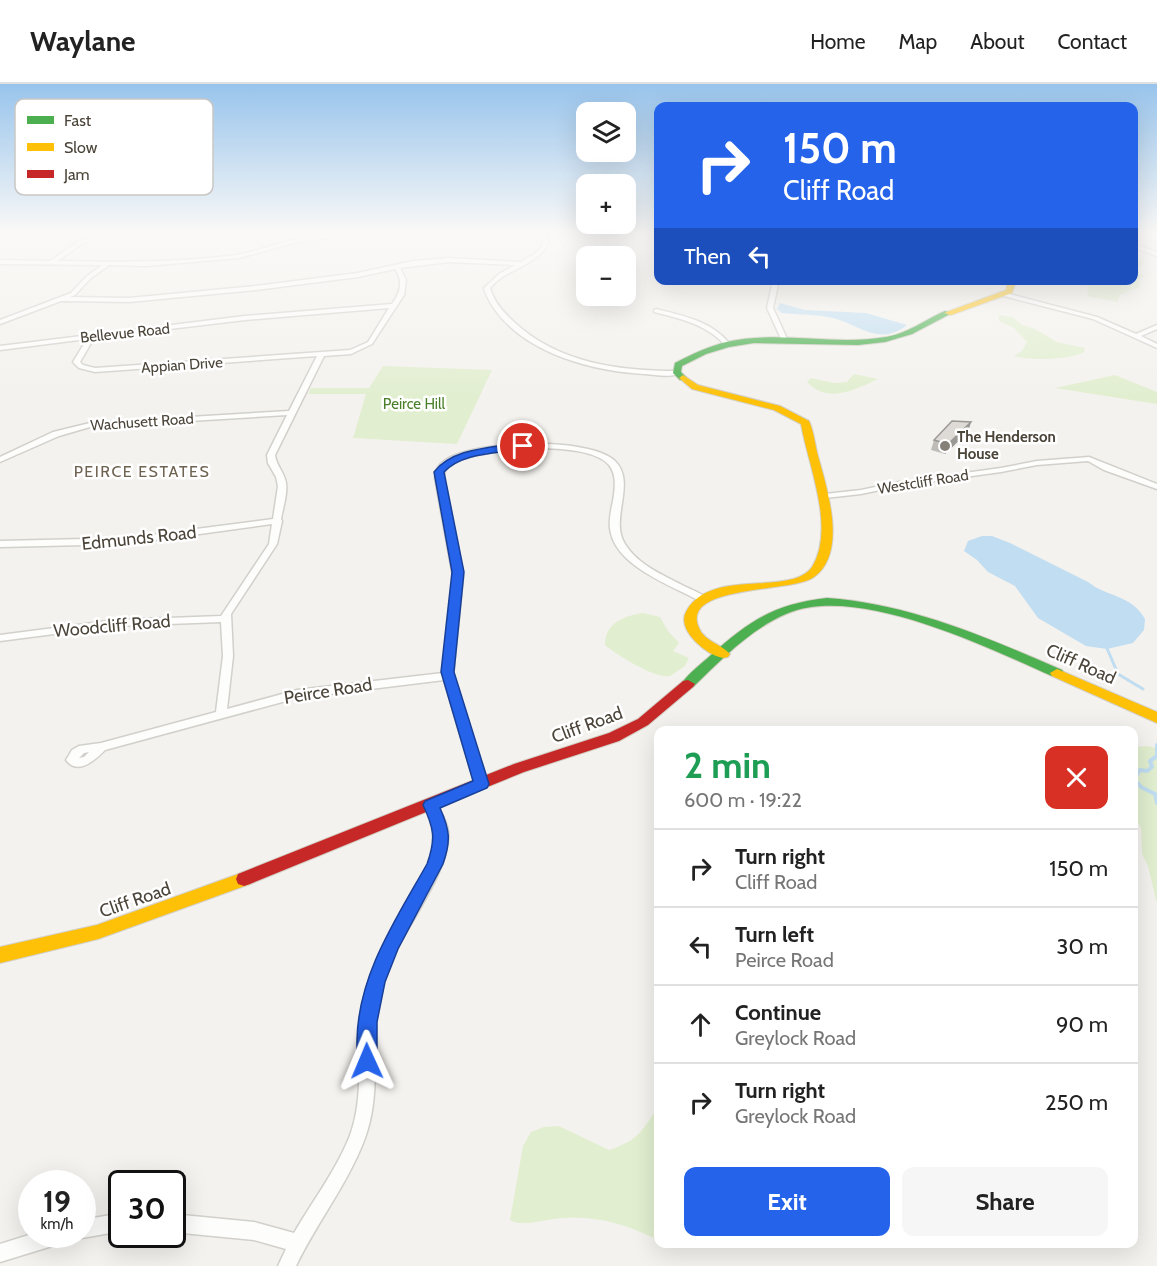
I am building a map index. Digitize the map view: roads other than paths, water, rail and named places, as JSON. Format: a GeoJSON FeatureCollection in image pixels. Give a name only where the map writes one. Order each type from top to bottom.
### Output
{"type":"FeatureCollection","features":[{"type":"Feature","properties":{"kind":"street"},"geometry":{"type":"LineString","coordinates":[[0,322],[62,299],[79,289]]}},
{"type":"Feature","properties":{"kind":"street"},"geometry":{"type":"LineString","coordinates":[[62,299],[133,300],[249,289]]}},
{"type":"Feature","properties":{"kind":"street"},"geometry":{"type":"LineString","coordinates":[[221,713],[228,656],[225,619],[231,605],[269,552],[275,539],[282,481],[271,459],[291,413],[321,355],[348,353],[368,345],[403,289]]}},
{"type":"Feature","properties":{"kind":"street"},"geometry":{"type":"LineString","coordinates":[[488,289],[496,306],[518,331],[560,354],[603,368],[643,374],[678,373],[695,387],[777,408],[806,423],[808,446],[825,496],[828,523],[820,562],[812,574],[792,583],[722,592],[703,598],[691,610],[691,626],[700,639],[723,654]]}},
{"type":"Feature","properties":{"kind":"street"},"geometry":{"type":"LineString","coordinates":[[774,289],[770,308],[785,341]]}},
{"type":"Feature","properties":{"kind":"street"},"geometry":{"type":"LineString","coordinates":[[678,373],[678,365],[686,357],[707,347],[785,341],[866,342],[899,338],[933,320],[1012,289]]}},
{"type":"Feature","properties":{"kind":"street"},"geometry":{"type":"LineString","coordinates":[[1002,294],[1085,315],[1157,346]]}},
{"type":"Feature","properties":{"kind":"street","name":"Bellevue Road"},"geometry":{"type":"LineString","coordinates":[[0,348],[245,318],[394,306]]}},
{"type":"Feature","properties":{"kind":"street"},"geometry":{"type":"LineString","coordinates":[[656,311],[705,325],[720,335],[727,344]]}},
{"type":"Feature","properties":{"kind":"street"},"geometry":{"type":"LineString","coordinates":[[1137,336],[1157,327]]}},
{"type":"Feature","properties":{"kind":"street","name":"Appian Drive"},"geometry":{"type":"LineString","coordinates":[[92,336],[76,362],[81,367],[92,370],[321,355]]}},
{"type":"Feature","properties":{"kind":"street","name":"Wachusett Road"},"geometry":{"type":"LineString","coordinates":[[0,460],[56,434],[90,425],[291,413]]}},
{"type":"Feature","properties":{"kind":"street"},"geometry":{"type":"LineString","coordinates":[[481,784],[448,676],[458,572],[438,475],[443,466],[460,457],[500,448],[543,445],[577,448],[605,459],[614,467],[619,477],[614,523],[621,546],[642,565],[703,598]]}},
{"type":"Feature","properties":{"kind":"street","name":"Westcliff Road"},"geometry":{"type":"LineString","coordinates":[[825,496],[1037,463],[1089,459],[1157,487]]}},
{"type":"Feature","properties":{"kind":"street","name":"Edmunds Road"},"geometry":{"type":"LineString","coordinates":[[0,544],[118,542],[278,521]]}},
{"type":"Feature","properties":{"kind":"street","name":"Cliff Road"},"geometry":{"type":"LineString","coordinates":[[0,955],[68,940],[139,919],[540,760],[627,732],[665,705],[757,625],[788,607],[812,601],[847,601],[879,608],[984,641],[1157,718]]}},
{"type":"Feature","properties":{"kind":"street","name":"Woodcliff Road"},"geometry":{"type":"LineString","coordinates":[[0,638],[116,622],[225,619]]}},
{"type":"Feature","properties":{"kind":"street","name":"Peirce Road"},"geometry":{"type":"LineString","coordinates":[[101,747],[221,713],[314,691],[448,676]]}},
{"type":"Feature","properties":{"kind":"street"},"geometry":{"type":"LineString","coordinates":[[287,1266],[297,1243],[342,1170],[361,1127],[367,1099],[367,1030],[373,990],[390,948],[435,864],[441,845],[441,827],[431,805]]}},
{"type":"Feature","properties":{"kind":"street"},"geometry":{"type":"LineString","coordinates":[[186,1224],[254,1231],[297,1243]]}},
{"type":"Feature","properties":{"kind":"street"},"geometry":{"type":"LineString","coordinates":[[0,1254],[19,1248]]}},
{"type":"Feature","properties":{"kind":"water"},"geometry":{"type":"Polygon","coordinates":[[[780,303],[805,310],[866,313],[907,325],[897,331],[878,334],[833,318],[782,313],[777,309],[780,303]]]}},
{"type":"Feature","properties":{"kind":"water"},"geometry":{"type":"Polygon","coordinates":[[[982,536],[992,536],[1010,543],[1133,605],[1145,619],[1144,630],[1133,643],[1107,649],[1086,646],[1038,618],[1015,586],[988,572],[964,551],[968,541],[982,536]]]}},
{"type":"Feature","properties":{"kind":"waterway"},"geometry":{"type":"LineString","coordinates":[[1106,646],[1118,674],[1143,689]]}},
{"type":"Feature","properties":{"kind":"waterway"},"geometry":{"type":"LineString","coordinates":[[1157,745],[1157,753]]}},
{"type":"Feature","properties":{"kind":"waterway"},"geometry":{"type":"LineString","coordinates":[[1138,773],[1140,770],[1147,771],[1152,767],[1150,761],[1157,756]]}},
{"type":"Feature","properties":{"kind":"waterway"},"geometry":{"type":"LineString","coordinates":[[1138,784],[1155,794],[1157,803]]}},
{"type":"Feature","properties":{"kind":"place","name":"The Henderson House"},"geometry":{"type":"Point","coordinates":[945,446]}},
{"type":"Feature","properties":{"kind":"district","name":"PEIRCE ESTATES"},"geometry":{"type":"Point","coordinates":[142,471]}},
{"type":"Feature","properties":{"kind":"park label","name":"Peirce Hill"},"geometry":{"type":"Point","coordinates":[414,404]}}]}
